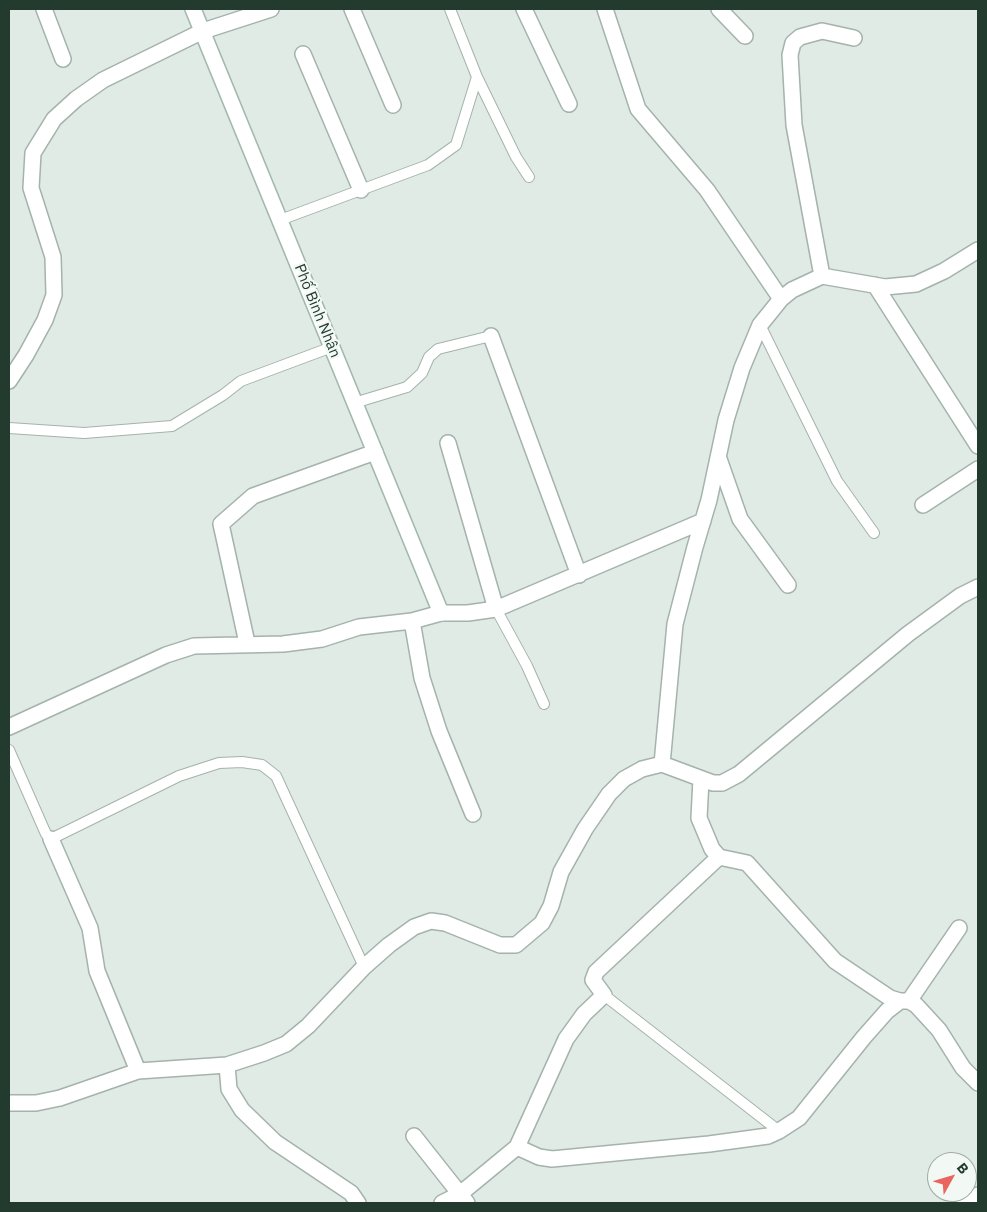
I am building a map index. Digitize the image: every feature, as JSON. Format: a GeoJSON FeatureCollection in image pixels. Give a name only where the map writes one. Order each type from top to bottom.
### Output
{"type":"FeatureCollection","features":[{"type":"Feature","properties":{"kind":"street"},"geometry":{"type":"LineString","coordinates":[[44,9],[63,59]]}},
{"type":"Feature","properties":{"kind":"street","name":"Phố Bình Nhân"},"geometry":{"type":"LineString","coordinates":[[193,9],[441,613]]}},
{"type":"Feature","properties":{"kind":"street"},"geometry":{"type":"LineString","coordinates":[[9,381],[45,320],[54,295],[53,257],[31,188],[33,154],[54,119],[76,99],[103,80],[203,31],[271,9]]}},
{"type":"Feature","properties":{"kind":"street"},"geometry":{"type":"LineString","coordinates":[[352,9],[392,105]]}},
{"type":"Feature","properties":{"kind":"street"},"geometry":{"type":"LineString","coordinates":[[524,9],[569,104]]}},
{"type":"Feature","properties":{"kind":"street"},"geometry":{"type":"LineString","coordinates":[[605,9],[638,109],[707,190],[781,299]]}},
{"type":"Feature","properties":{"kind":"street"},"geometry":{"type":"LineString","coordinates":[[719,9],[745,36]]}},
{"type":"Feature","properties":{"kind":"street"},"geometry":{"type":"LineString","coordinates":[[822,276],[794,125],[790,55],[793,43],[800,37],[822,31],[854,38]]}},
{"type":"Feature","properties":{"kind":"street"},"geometry":{"type":"LineString","coordinates":[[303,54],[361,190]]}},
{"type":"Feature","properties":{"kind":"street"},"geometry":{"type":"LineString","coordinates":[[662,764],[676,624],[719,458],[726,420],[742,368],[760,325],[781,299],[792,290],[822,276],[885,287],[916,284],[944,271],[978,250]]}},
{"type":"Feature","properties":{"kind":"street"},"geometry":{"type":"LineString","coordinates":[[875,285],[978,446]]}},
{"type":"Feature","properties":{"kind":"street"},"geometry":{"type":"LineString","coordinates":[[491,336],[579,575]]}},
{"type":"Feature","properties":{"kind":"street"},"geometry":{"type":"LineString","coordinates":[[448,443],[496,609]]}},
{"type":"Feature","properties":{"kind":"street"},"geometry":{"type":"LineString","coordinates":[[246,643],[221,524],[253,496],[375,452]]}},
{"type":"Feature","properties":{"kind":"street"},"geometry":{"type":"LineString","coordinates":[[719,458],[740,519],[788,585]]}},
{"type":"Feature","properties":{"kind":"street"},"geometry":{"type":"LineString","coordinates":[[923,505],[978,469]]}},
{"type":"Feature","properties":{"kind":"street"},"geometry":{"type":"LineString","coordinates":[[9,727],[166,654],[194,646],[246,643],[283,644],[322,639],[359,627],[412,621],[441,613],[468,613],[496,609],[579,575],[703,520]]}},
{"type":"Feature","properties":{"kind":"street"},"geometry":{"type":"LineString","coordinates":[[9,1103],[36,1103],[60,1098],[138,1071],[227,1065],[286,1044],[308,1026],[364,966],[414,927],[431,921],[445,923],[500,945],[516,945],[542,923],[551,906],[561,872],[585,829],[609,794],[624,779],[642,769],[662,764],[700,779],[722,784],[738,774],[908,634],[960,596],[978,587]]}},
{"type":"Feature","properties":{"kind":"street"},"geometry":{"type":"LineString","coordinates":[[412,621],[422,678],[439,731],[473,814]]}},
{"type":"Feature","properties":{"kind":"street"},"geometry":{"type":"LineString","coordinates":[[700,779],[699,818],[712,849],[719,857],[748,863],[835,960],[890,998],[916,1005],[939,1030],[963,1068],[978,1084]]}},
{"type":"Feature","properties":{"kind":"street"},"geometry":{"type":"LineString","coordinates":[[51,839],[90,928],[97,971],[138,1071]]}},
{"type":"Feature","properties":{"kind":"street"},"geometry":{"type":"LineString","coordinates":[[442,1203],[464,1198],[517,1147],[566,1039],[584,1014],[604,995],[593,980],[596,972],[719,857]]}},
{"type":"Feature","properties":{"kind":"street"},"geometry":{"type":"LineString","coordinates":[[517,1147],[539,1157],[552,1159],[709,1144],[768,1136],[779,1132],[799,1118],[887,1011],[904,1001],[959,928]]}},
{"type":"Feature","properties":{"kind":"street"},"geometry":{"type":"LineString","coordinates":[[227,1065],[228,1089],[242,1110],[275,1142],[351,1193],[358,1203]]}},
{"type":"Feature","properties":{"kind":"street"},"geometry":{"type":"LineString","coordinates":[[414,1136],[464,1198]]}},
{"type":"Feature","properties":{"kind":"street"},"geometry":{"type":"LineString","coordinates":[[964,1203],[978,1195]]}},
{"type":"Feature","properties":{"kind":"lane"},"geometry":{"type":"LineString","coordinates":[[450,9],[477,77],[516,157],[529,178]]}},
{"type":"Feature","properties":{"kind":"lane"},"geometry":{"type":"LineString","coordinates":[[280,220],[428,165],[456,145],[477,77]]}},
{"type":"Feature","properties":{"kind":"lane"},"geometry":{"type":"LineString","coordinates":[[760,325],[837,481],[874,533]]}},
{"type":"Feature","properties":{"kind":"lane"},"geometry":{"type":"LineString","coordinates":[[354,403],[406,387],[422,373],[429,357],[438,349],[491,336]]}},
{"type":"Feature","properties":{"kind":"lane"},"geometry":{"type":"LineString","coordinates":[[9,428],[84,432],[172,426],[223,395],[241,381],[332,347]]}},
{"type":"Feature","properties":{"kind":"lane"},"geometry":{"type":"LineString","coordinates":[[496,609],[528,666],[544,704]]}},
{"type":"Feature","properties":{"kind":"lane"},"geometry":{"type":"LineString","coordinates":[[9,750],[46,834],[51,839],[179,776],[219,763],[242,762],[262,766],[276,776],[364,966]]}},
{"type":"Feature","properties":{"kind":"lane"},"geometry":{"type":"LineString","coordinates":[[604,995],[779,1132]]}}]}
